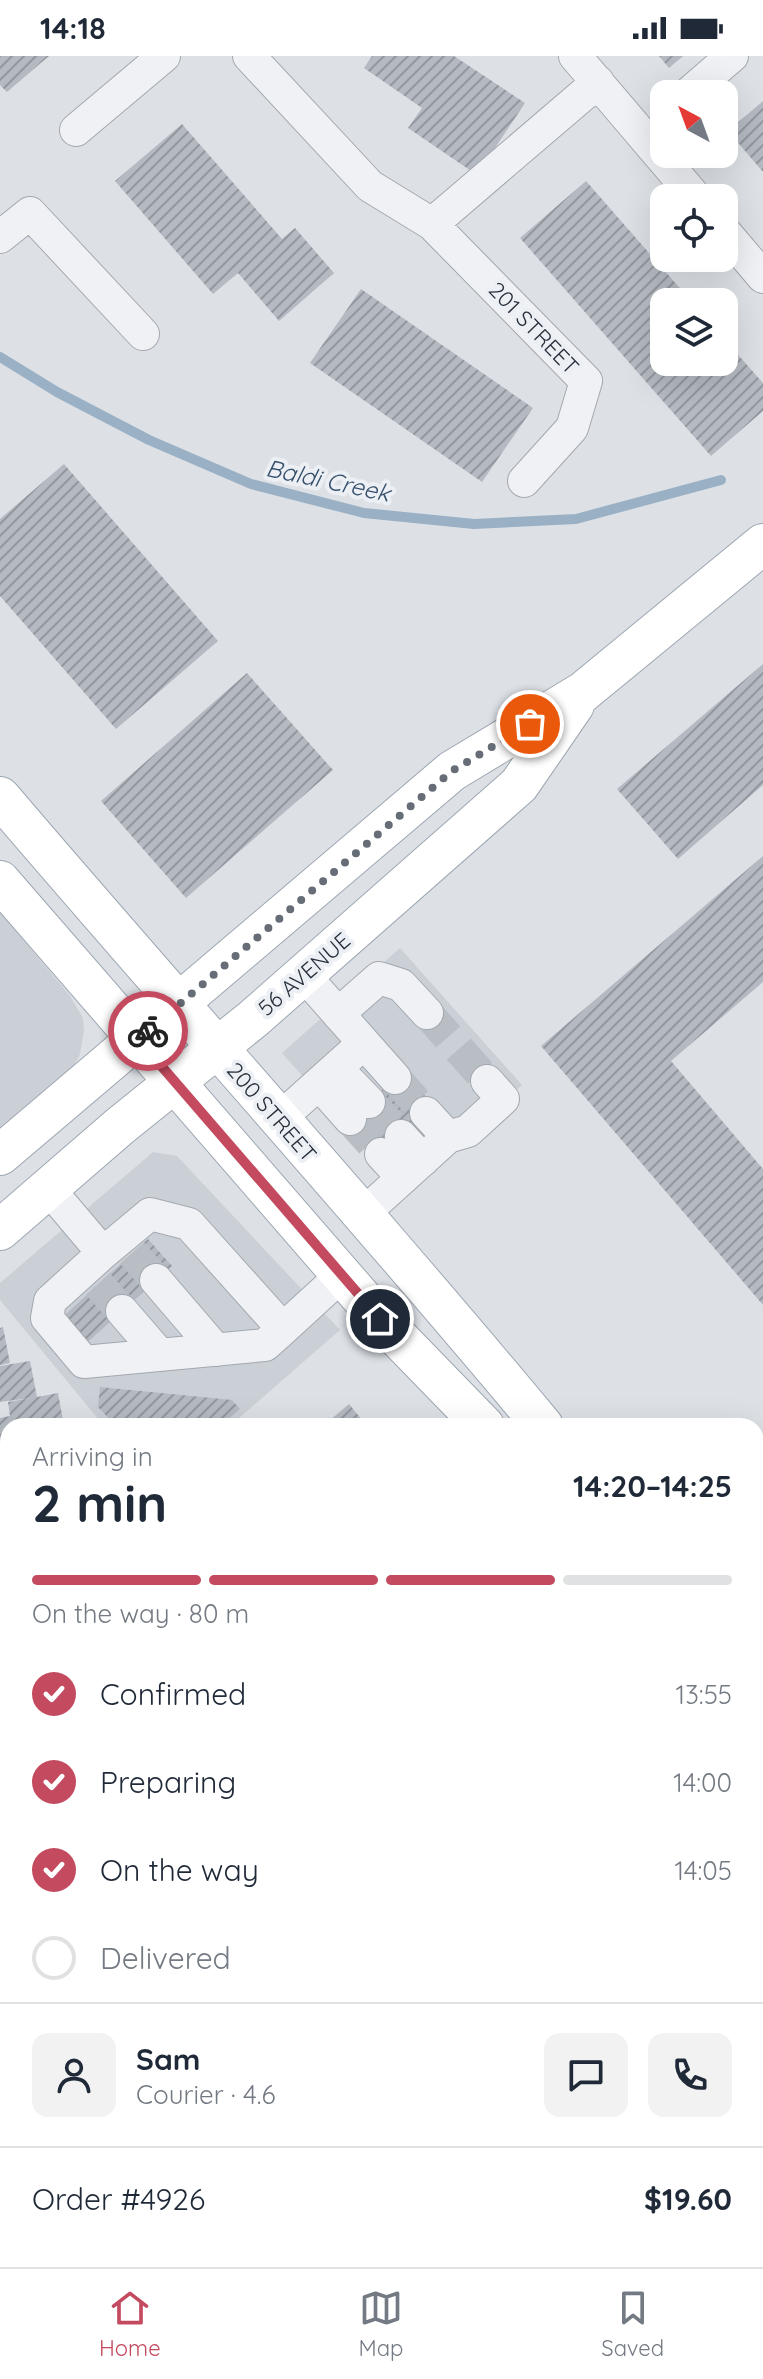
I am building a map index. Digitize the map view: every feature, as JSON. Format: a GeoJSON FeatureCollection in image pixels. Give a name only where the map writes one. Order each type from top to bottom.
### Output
{"type":"FeatureCollection","features":[{"type":"Feature","properties":{"kind":"main road","name":"56 AVENUE"},"geometry":{"type":"LineString","coordinates":[[0,1155],[452,771],[583,692],[763,544]]}},
{"type":"Feature","properties":{"kind":"main road","name":"56 AVENUE"},"geometry":{"type":"LineString","coordinates":[[0,1230],[216,1049],[519,785],[583,692]]}},
{"type":"Feature","properties":{"kind":"main road","name":"200 STREET"},"geometry":{"type":"LineString","coordinates":[[0,797],[536,1418]]}},
{"type":"Feature","properties":{"kind":"main road"},"geometry":{"type":"LineString","coordinates":[[0,881],[380,1319],[476,1418]]}},
{"type":"Feature","properties":{"kind":"street"},"geometry":{"type":"LineString","coordinates":[[76,130],[164,56]]}},
{"type":"Feature","properties":{"kind":"street","name":"201 STREET"},"geometry":{"type":"LineString","coordinates":[[249,56],[370,186],[432,224],[586,381],[572,428],[524,481]]}},
{"type":"Feature","properties":{"kind":"street"},"geometry":{"type":"LineString","coordinates":[[575,56],[598,82],[650,122]]}},
{"type":"Feature","properties":{"kind":"street"},"geometry":{"type":"LineString","coordinates":[[704,80],[732,56]]}},
{"type":"Feature","properties":{"kind":"street"},"geometry":{"type":"LineString","coordinates":[[432,224],[598,82]]}},
{"type":"Feature","properties":{"kind":"street"},"geometry":{"type":"LineString","coordinates":[[0,237],[30,213],[143,334]]}},
{"type":"Feature","properties":{"kind":"street"},"geometry":{"type":"LineString","coordinates":[[738,248],[763,277]]}},
{"type":"Feature","properties":{"kind":"street"},"geometry":{"type":"LineString","coordinates":[[303,974],[395,1078]]}},
{"type":"Feature","properties":{"kind":"street"},"geometry":{"type":"LineString","coordinates":[[338,1014],[379,978],[401,985],[427,1013]]}},
{"type":"Feature","properties":{"kind":"street"},"geometry":{"type":"LineString","coordinates":[[278,1120],[364,1043]]}},
{"type":"Feature","properties":{"kind":"street"},"geometry":{"type":"LineString","coordinates":[[328,1076],[359,1110]]}},
{"type":"Feature","properties":{"kind":"street"},"geometry":{"type":"LineString","coordinates":[[363,1214],[448,1137],[468,1131],[503,1099],[487,1081]]}},
{"type":"Feature","properties":{"kind":"street"},"geometry":{"type":"LineString","coordinates":[[426,1113],[448,1137]]}},
{"type":"Feature","properties":{"kind":"street"},"geometry":{"type":"LineString","coordinates":[[391,1145],[413,1169]]}},
{"type":"Feature","properties":{"kind":"street"},"geometry":{"type":"LineString","coordinates":[[48,1188],[107,1260]]}},
{"type":"Feature","properties":{"kind":"street"},"geometry":{"type":"LineString","coordinates":[[283,1329],[189,1224],[150,1214],[107,1260],[50,1301],[47,1318],[84,1362],[265,1345],[283,1329],[342,1275]]}},
{"type":"Feature","properties":{"kind":"street"},"geometry":{"type":"LineString","coordinates":[[156,1280],[216,1350]]}},
{"type":"Feature","properties":{"kind":"street"},"geometry":{"type":"LineString","coordinates":[[122,1311],[160,1355]]}},
{"type":"Feature","properties":{"kind":"shaded area"},"geometry":{"type":"Polygon","coordinates":[[[0,912],[70,996],[83,1018],[84,1031],[80,1054],[74,1066],[0,1134],[0,912]]]}},
{"type":"Feature","properties":{"kind":"shaded area"},"geometry":{"type":"Polygon","coordinates":[[[400,948],[522,1085],[404,1190],[282,1053],[400,948]]]}},
{"type":"Feature","properties":{"kind":"shaded area"},"geometry":{"type":"Polygon","coordinates":[[[153,1152],[177,1156],[340,1330],[239,1418],[97,1418],[0,1300],[0,1283],[153,1152]]]}},
{"type":"Feature","properties":{"kind":"building"},"geometry":{"type":"Polygon","coordinates":[[[0,56],[49,56],[7,92],[0,85],[0,56]]]}},
{"type":"Feature","properties":{"kind":"building"},"geometry":{"type":"Polygon","coordinates":[[[372,56],[454,56],[525,103],[477,175],[408,128],[422,108],[364,68],[372,56]]]}},
{"type":"Feature","properties":{"kind":"building"},"geometry":{"type":"Polygon","coordinates":[[[659,56],[683,56],[669,68],[659,56]]]}},
{"type":"Feature","properties":{"kind":"building"},"geometry":{"type":"Polygon","coordinates":[[[763,101],[763,172],[738,143],[738,122],[763,101]]]}},
{"type":"Feature","properties":{"kind":"building"},"geometry":{"type":"Polygon","coordinates":[[[182,124],[282,239],[295,228],[334,273],[279,321],[238,273],[213,294],[115,181],[182,124]]]}},
{"type":"Feature","properties":{"kind":"building"},"geometry":{"type":"Polygon","coordinates":[[[586,181],[650,254],[650,272],[666,272],[680,288],[650,288],[650,376],[738,376],[738,355],[763,383],[763,411],[711,456],[520,238],[586,181]]]}},
{"type":"Feature","properties":{"kind":"building"},"geometry":{"type":"Polygon","coordinates":[[[361,289],[533,408],[482,482],[310,363],[361,289]]]}},
{"type":"Feature","properties":{"kind":"building"},"geometry":{"type":"Polygon","coordinates":[[[64,464],[218,641],[116,729],[0,596],[0,519],[64,464]]]}},
{"type":"Feature","properties":{"kind":"building"},"geometry":{"type":"Polygon","coordinates":[[[763,664],[763,785],[678,859],[617,789],[763,664]]]}},
{"type":"Feature","properties":{"kind":"building"},"geometry":{"type":"Polygon","coordinates":[[[247,673],[333,770],[186,898],[101,801],[247,673]]]}},
{"type":"Feature","properties":{"kind":"building"},"geometry":{"type":"Polygon","coordinates":[[[763,856],[763,982],[671,1061],[763,1169],[763,1305],[541,1046],[763,856]]]}},
{"type":"Feature","properties":{"kind":"building"},"geometry":{"type":"Polygon","coordinates":[[[403,1071],[434,1106],[378,1157],[347,1122],[403,1071]]]}},
{"type":"Feature","properties":{"kind":"building"},"geometry":{"type":"Polygon","coordinates":[[[148,1239],[172,1266],[80,1349],[56,1323],[148,1239]]]}},
{"type":"Feature","properties":{"kind":"building"},"geometry":{"type":"Polygon","coordinates":[[[3,1327],[10,1363],[0,1365],[0,1328],[3,1327]]]}},
{"type":"Feature","properties":{"kind":"building"},"geometry":{"type":"Polygon","coordinates":[[[30,1361],[37,1397],[58,1393],[63,1418],[0,1418],[10,1416],[8,1402],[31,1398],[0,1402],[0,1366],[30,1361]]]}},
{"type":"Feature","properties":{"kind":"building"},"geometry":{"type":"Polygon","coordinates":[[[100,1387],[232,1400],[240,1409],[229,1418],[108,1418],[98,1407],[100,1387]]]}},
{"type":"Feature","properties":{"kind":"building"},"geometry":{"type":"Polygon","coordinates":[[[349,1404],[360,1418],[332,1418],[349,1404]]]}},
{"type":"Feature","properties":{"kind":"waterway","name":"Baldi Creek"},"geometry":{"type":"LineString","coordinates":[[0,357],[57,392],[149,440],[251,484],[364,513],[474,524],[576,519],[721,480]]}},
{"type":"Feature","properties":{"kind":"tunnel"},"geometry":{"type":"LineString","coordinates":[[427,1013],[487,1081]]}},
{"type":"Feature","properties":{"kind":"tunnel"},"geometry":{"type":"LineString","coordinates":[[395,1078],[426,1113]]}},
{"type":"Feature","properties":{"kind":"tunnel"},"geometry":{"type":"LineString","coordinates":[[369,1102],[401,1136]]}},
{"type":"Feature","properties":{"kind":"tunnel"},"geometry":{"type":"LineString","coordinates":[[350,1119],[381,1154]]}},
{"type":"Feature","properties":{"kind":"tunnel"},"geometry":{"type":"LineString","coordinates":[[132,1253],[156,1280]]}},
{"type":"Feature","properties":{"kind":"tunnel"},"geometry":{"type":"LineString","coordinates":[[98,1284],[122,1311]]}},
{"type":"Feature","properties":{"kind":"way so far"},"geometry":{"type":"LineString","coordinates":[[148,1031],[452,771],[530,724]]}},
{"type":"Feature","properties":{"kind":"route"},"geometry":{"type":"LineString","coordinates":[[148,1031],[138,1039],[380,1319]]}}]}
